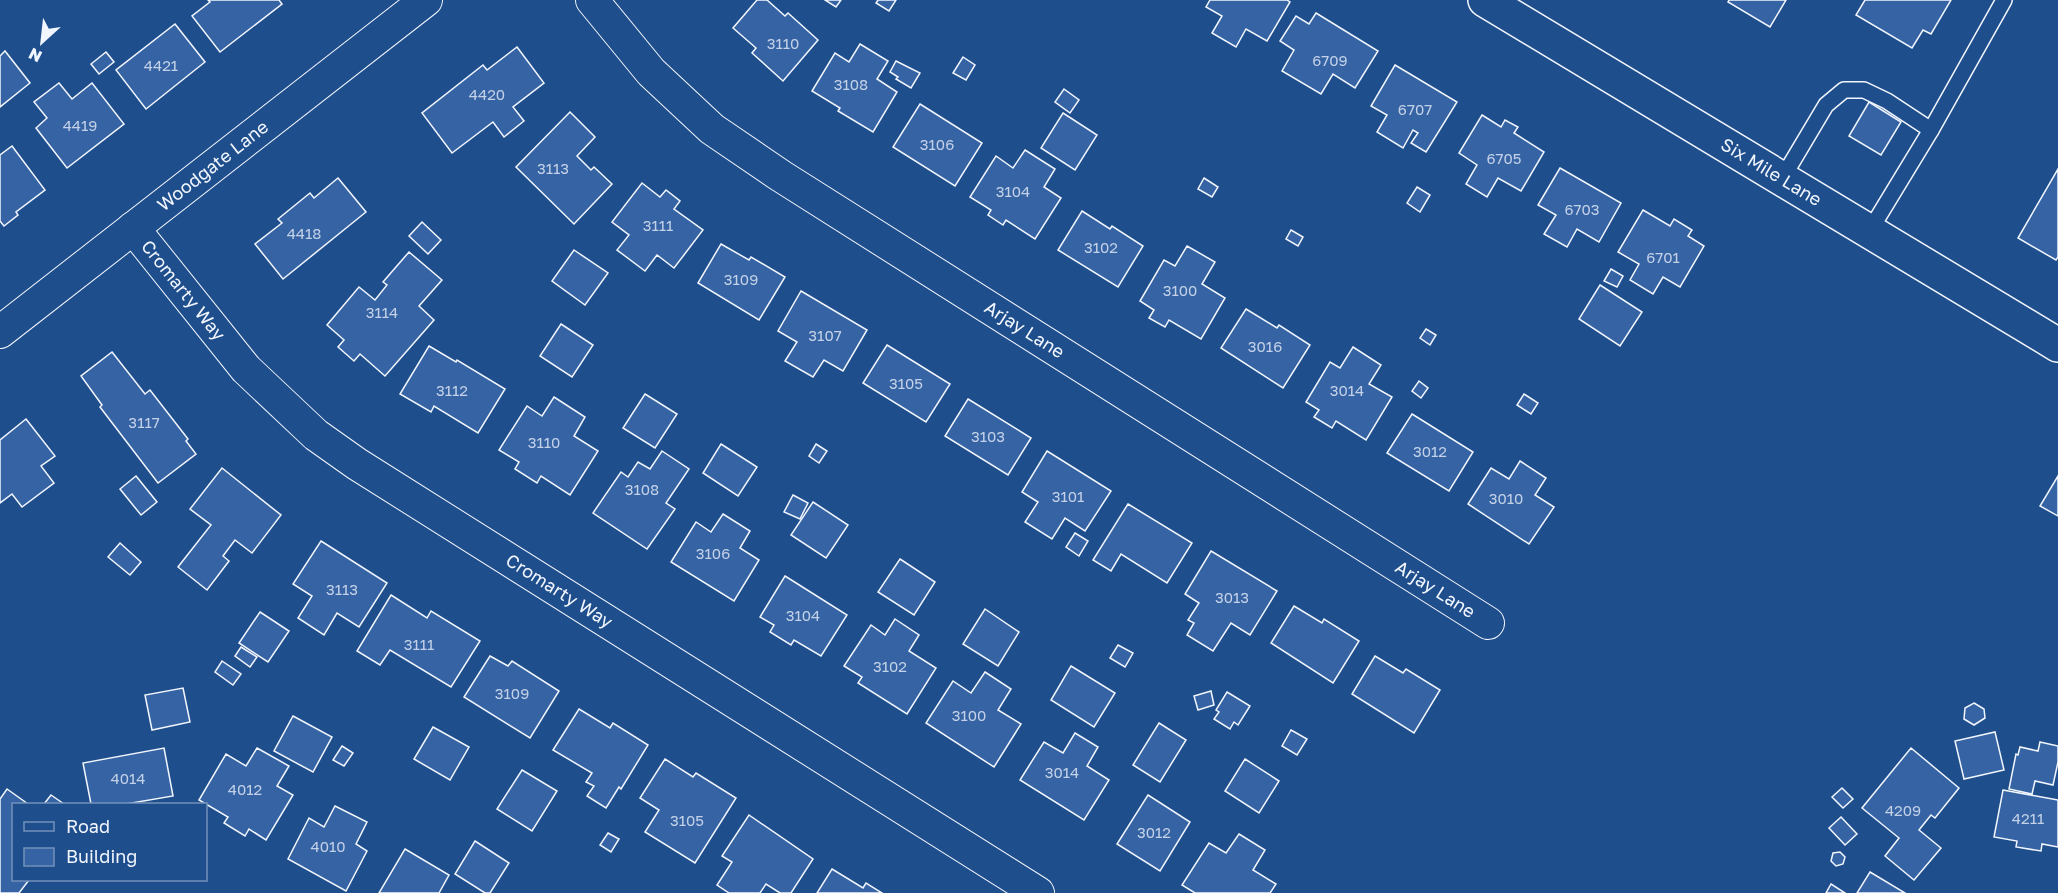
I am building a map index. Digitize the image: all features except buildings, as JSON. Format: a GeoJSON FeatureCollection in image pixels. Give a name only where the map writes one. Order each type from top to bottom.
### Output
{"type":"FeatureCollection","features":[{"type":"Feature","properties":{"kind":"street","name":"Woodgate Lane"},"geometry":{"type":"LineString","coordinates":[[0,332],[426,0]]}},
{"type":"Feature","properties":{"kind":"street","name":"Arjay Lane"},"geometry":{"type":"LineString","coordinates":[[592,0],[651,72],[712,129],[781,176],[1488,623]]}},
{"type":"Feature","properties":{"kind":"street","name":"Six Mile Lane"},"geometry":{"type":"LineString","coordinates":[[1485,0],[2058,345]]}},
{"type":"Feature","properties":{"kind":"street","name":"Cromarty Way"},"geometry":{"type":"LineString","coordinates":[[133,228],[246,369],[316,435],[357,464],[1038,893]]}},
{"type":"Feature","properties":{"kind":"lane"},"geometry":{"type":"LineString","coordinates":[[1869,232],[1931,130],[2004,0]]}},
{"type":"Feature","properties":{"kind":"lane"},"geometry":{"type":"LineString","coordinates":[[1782,179],[1826,105],[1844,90],[1864,90],[1887,101],[1931,130]]}}]}
